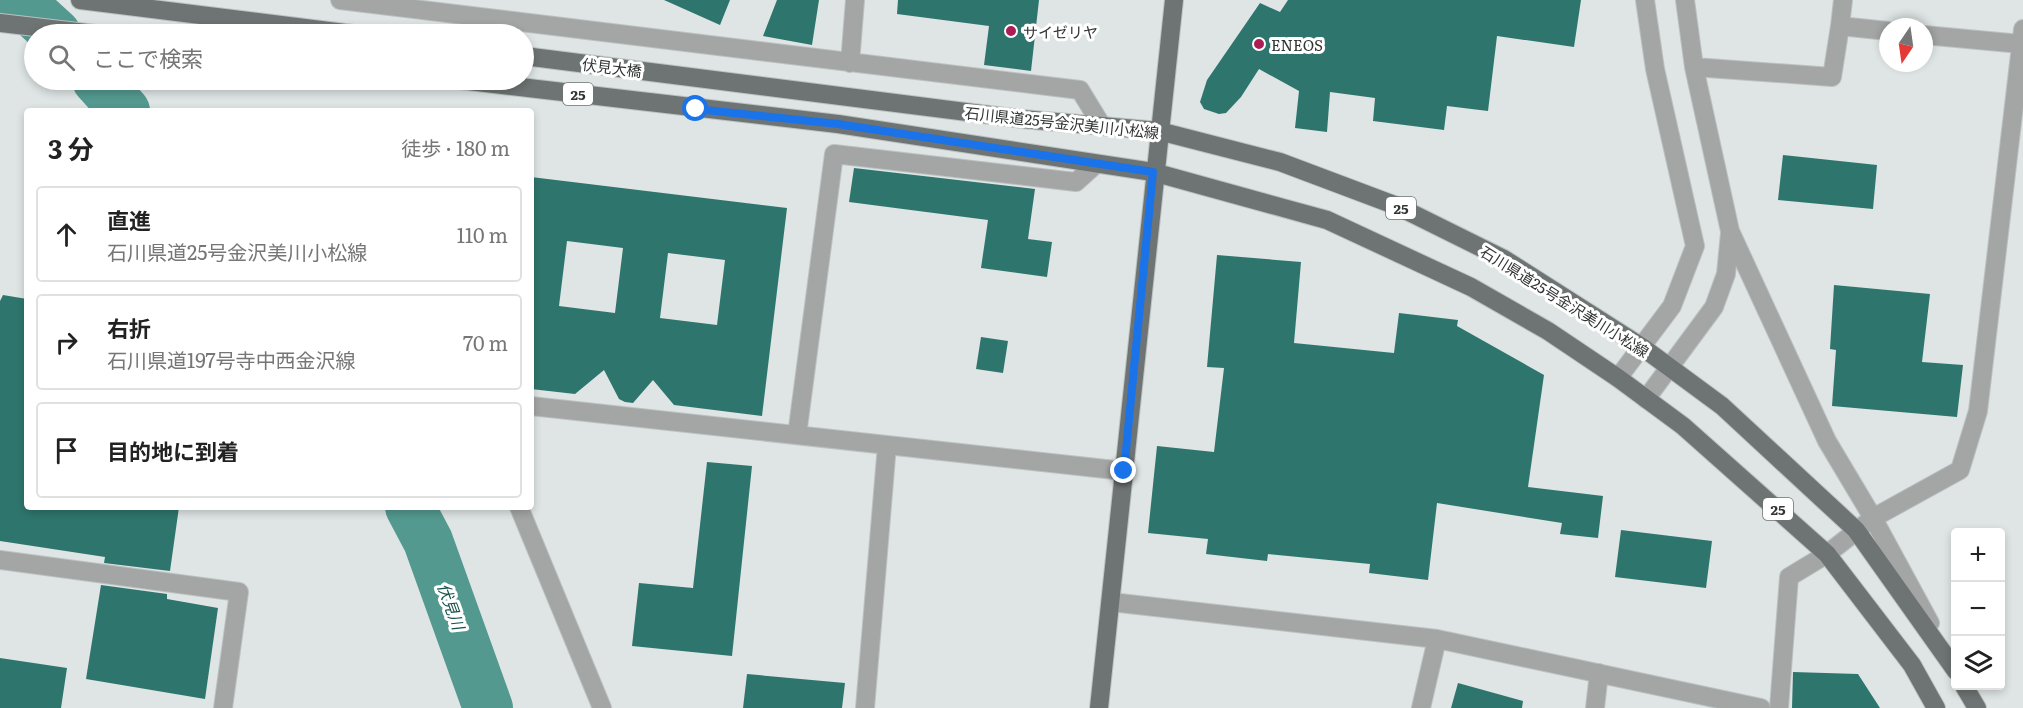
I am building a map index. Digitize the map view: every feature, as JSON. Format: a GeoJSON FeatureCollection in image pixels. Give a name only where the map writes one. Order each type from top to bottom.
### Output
{"type":"FeatureCollection","features":[{"type":"Feature","properties":{"kind":"main road"},"geometry":{"type":"LineString","coordinates":[[80,0],[273,24]]}},
{"type":"Feature","properties":{"kind":"main road"},"geometry":{"type":"LineString","coordinates":[[1098,708],[1111,602],[1153,172],[1160,131],[1174,0]]}},
{"type":"Feature","properties":{"kind":"main road"},"geometry":{"type":"LineString","coordinates":[[0,23],[24,26]]}},
{"type":"Feature","properties":{"kind":"main road","name":"伏見大橋"},"geometry":{"type":"LineString","coordinates":[[534,57],[700,78]]}},
{"type":"Feature","properties":{"kind":"main road","name":"石川県道25号金沢美川小松線"},"geometry":{"type":"LineString","coordinates":[[700,78],[1022,119],[1160,131],[1280,162],[1397,206],[1504,259],[1642,347],[1722,406],[1856,530],[1951,663]]}},
{"type":"Feature","properties":{"kind":"main road","name":"伏見大橋"},"geometry":{"type":"LineString","coordinates":[[534,89],[838,124],[1096,164]]}},
{"type":"Feature","properties":{"kind":"main road","name":"25"},"geometry":{"type":"LineString","coordinates":[[1096,164],[1153,172],[1327,220],[1471,287],[1548,331],[1618,378],[1683,426],[1827,554],[1912,665],[1936,708]]}},
{"type":"Feature","properties":{"kind":"main road"},"geometry":{"type":"LineString","coordinates":[[1966,690],[1977,708]]}},
{"type":"Feature","properties":{"kind":"street"},"geometry":{"type":"LineString","coordinates":[[340,0],[1080,90],[1102,126]]}},
{"type":"Feature","properties":{"kind":"street"},"geometry":{"type":"LineString","coordinates":[[850,63],[855,0]]}},
{"type":"Feature","properties":{"kind":"street"},"geometry":{"type":"LineString","coordinates":[[1618,378],[1672,306],[1695,246],[1655,69],[1645,0]]}},
{"type":"Feature","properties":{"kind":"street"},"geometry":{"type":"LineString","coordinates":[[1685,0],[1694,67],[1730,231],[1827,441],[1873,518],[1951,663]]}},
{"type":"Feature","properties":{"kind":"street"},"geometry":{"type":"LineString","coordinates":[[1694,67],[1832,77],[1843,0]]}},
{"type":"Feature","properties":{"kind":"street"},"geometry":{"type":"LineString","coordinates":[[1840,26],[1879,30]]}},
{"type":"Feature","properties":{"kind":"street"},"geometry":{"type":"LineString","coordinates":[[1779,708],[1789,577],[1827,554],[1873,518],[1960,470],[1978,411],[2022,36],[1933,35]]}},
{"type":"Feature","properties":{"kind":"street"},"geometry":{"type":"LineString","coordinates":[[798,435],[834,154],[1076,182],[1096,164]]}},
{"type":"Feature","properties":{"kind":"street"},"geometry":{"type":"LineString","coordinates":[[1646,399],[1714,307],[1726,274],[1730,231]]}},
{"type":"Feature","properties":{"kind":"street"},"geometry":{"type":"LineString","coordinates":[[534,406],[1124,471]]}},
{"type":"Feature","properties":{"kind":"street"},"geometry":{"type":"LineString","coordinates":[[865,708],[887,445]]}},
{"type":"Feature","properties":{"kind":"street"},"geometry":{"type":"LineString","coordinates":[[520,510],[602,708]]}},
{"type":"Feature","properties":{"kind":"street"},"geometry":{"type":"LineString","coordinates":[[0,560],[239,592],[223,708]]}},
{"type":"Feature","properties":{"kind":"street"},"geometry":{"type":"LineString","coordinates":[[1111,602],[1437,639],[1761,708]]}},
{"type":"Feature","properties":{"kind":"street"},"geometry":{"type":"LineString","coordinates":[[1421,708],[1437,639]]}},
{"type":"Feature","properties":{"kind":"street"},"geometry":{"type":"LineString","coordinates":[[1595,708],[1599,673]]}},
{"type":"Feature","properties":{"kind":"building"},"geometry":{"type":"Polygon","coordinates":[[[664,0],[730,0],[720,25],[664,0]]]}},
{"type":"Feature","properties":{"kind":"building"},"geometry":{"type":"Polygon","coordinates":[[[777,0],[819,0],[812,45],[763,36],[777,0]]]}},
{"type":"Feature","properties":{"kind":"building"},"geometry":{"type":"Polygon","coordinates":[[[898,0],[1039,0],[1031,71],[984,65],[989,26],[897,14],[898,0]]]}},
{"type":"Feature","properties":{"kind":"building"},"geometry":{"type":"Polygon","coordinates":[[[1288,0],[1581,0],[1574,47],[1497,36],[1488,111],[1447,106],[1444,130],[1373,121],[1375,98],[1330,92],[1327,132],[1295,128],[1299,91],[1259,69],[1241,97],[1226,113],[1219,114],[1204,109],[1200,102],[1207,80],[1260,3],[1280,12],[1288,0]]]}},
{"type":"Feature","properties":{"kind":"building"},"geometry":{"type":"Polygon","coordinates":[[[1783,155],[1877,165],[1873,209],[1778,200],[1783,155]]]}},
{"type":"Feature","properties":{"kind":"building"},"geometry":{"type":"Polygon","coordinates":[[[854,168],[1035,189],[1028,239],[1052,242],[1047,277],[981,268],[988,220],[849,202],[854,168]]]}},
{"type":"Feature","properties":{"kind":"building"},"geometry":{"type":"Polygon","coordinates":[[[534,177],[787,208],[762,416],[674,405],[653,380],[633,403],[625,402],[619,399],[604,370],[575,394],[534,389],[534,177]],[[567,241],[559,306],[615,313],[623,248],[567,241]],[[668,253],[660,318],[717,325],[725,260],[668,253]]]}},
{"type":"Feature","properties":{"kind":"building"},"geometry":{"type":"Polygon","coordinates":[[[1217,255],[1301,262],[1294,343],[1394,353],[1399,313],[1458,320],[1457,326],[1544,375],[1528,487],[1603,496],[1598,538],[1560,534],[1562,523],[1437,503],[1428,580],[1369,573],[1370,564],[1268,554],[1267,561],[1206,554],[1208,539],[1148,533],[1157,446],[1214,452],[1224,368],[1207,367],[1217,255]]]}},
{"type":"Feature","properties":{"kind":"building"},"geometry":{"type":"Polygon","coordinates":[[[1834,285],[1930,294],[1922,362],[1963,365],[1957,417],[1832,406],[1836,350],[1830,349],[1834,285]]]}},
{"type":"Feature","properties":{"kind":"building"},"geometry":{"type":"Polygon","coordinates":[[[3,295],[24,298],[24,510],[179,510],[170,571],[104,563],[105,557],[0,541],[0,301],[3,295]]]}},
{"type":"Feature","properties":{"kind":"building"},"geometry":{"type":"Polygon","coordinates":[[[981,337],[1008,341],[1003,373],[976,369],[981,337]]]}},
{"type":"Feature","properties":{"kind":"building"},"geometry":{"type":"Polygon","coordinates":[[[707,462],[752,466],[732,656],[632,646],[639,583],[693,588],[707,462]]]}},
{"type":"Feature","properties":{"kind":"building"},"geometry":{"type":"Polygon","coordinates":[[[1621,530],[1712,541],[1706,588],[1615,577],[1621,530]]]}},
{"type":"Feature","properties":{"kind":"building"},"geometry":{"type":"Polygon","coordinates":[[[101,585],[167,594],[167,599],[218,608],[205,699],[86,679],[101,585]]]}},
{"type":"Feature","properties":{"kind":"building"},"geometry":{"type":"Polygon","coordinates":[[[0,658],[67,668],[61,708],[0,708],[0,658]]]}},
{"type":"Feature","properties":{"kind":"building"},"geometry":{"type":"Polygon","coordinates":[[[1793,672],[1858,674],[1880,708],[1792,708],[1793,672]]]}},
{"type":"Feature","properties":{"kind":"building"},"geometry":{"type":"Polygon","coordinates":[[[747,674],[845,683],[842,708],[743,708],[747,674]]]}},
{"type":"Feature","properties":{"kind":"building"},"geometry":{"type":"Polygon","coordinates":[[[1458,683],[1523,701],[1522,708],[1451,708],[1458,683]]]}},
{"type":"Feature","properties":{"kind":"waterway","name":"伏見川"},"geometry":{"type":"LineString","coordinates":[[19,0],[45,24]]}},
{"type":"Feature","properties":{"kind":"waterway","name":"伏見川"},"geometry":{"type":"LineString","coordinates":[[106,90],[122,108]]}},
{"type":"Feature","properties":{"kind":"waterway","name":"伏見川"},"geometry":{"type":"LineString","coordinates":[[412,510],[428,541],[488,708]]}},
{"type":"Feature","properties":{"kind":"place","name":"サイゼリヤ"},"geometry":{"type":"Point","coordinates":[1011,31]}},
{"type":"Feature","properties":{"kind":"place","name":"ENEOS"},"geometry":{"type":"Point","coordinates":[1259,44]}},
{"type":"Feature","properties":{"kind":"route"},"geometry":{"type":"LineString","coordinates":[[696,109],[838,124],[1153,172],[1124,471]]}}]}
